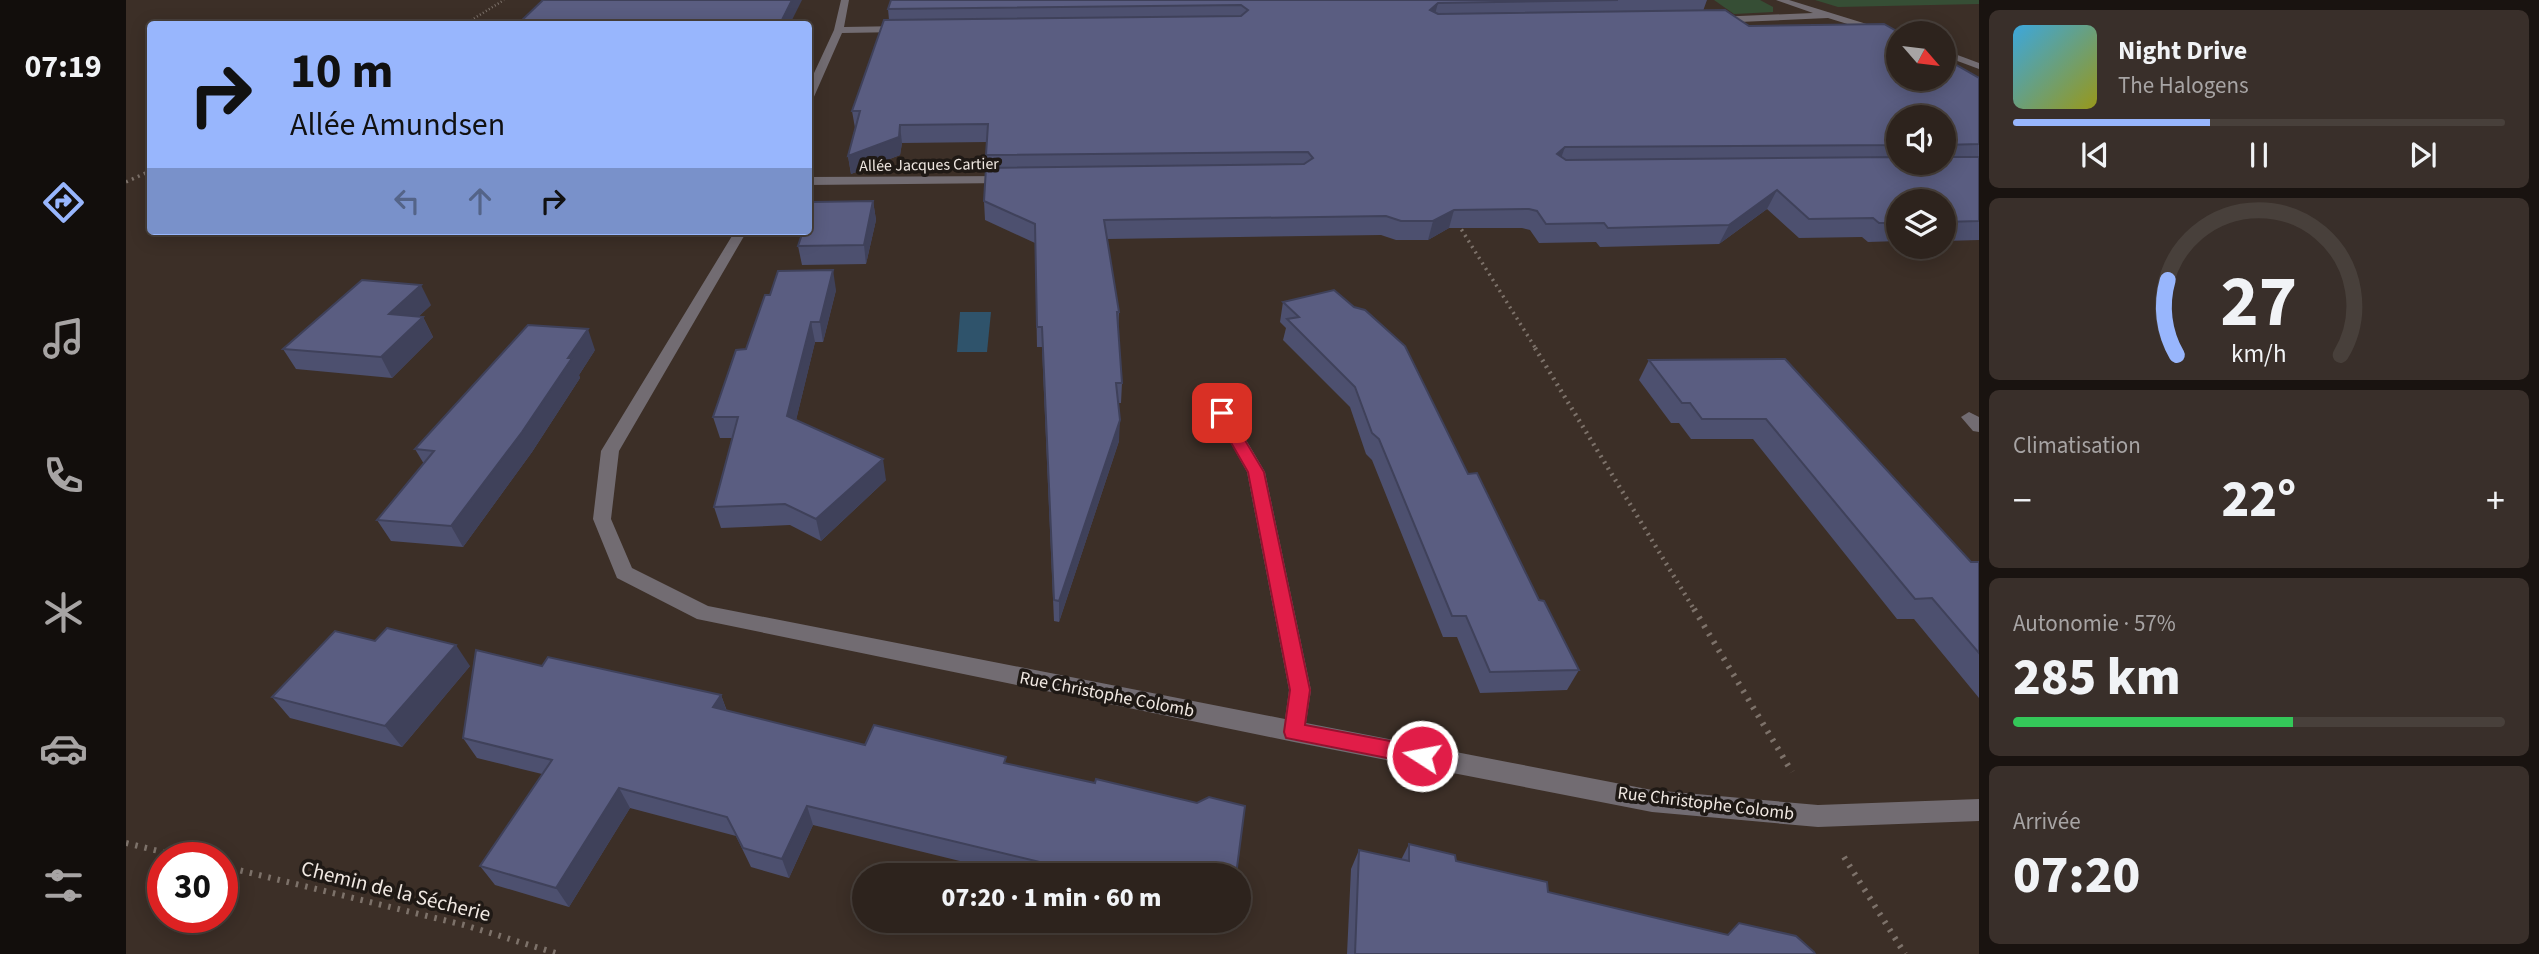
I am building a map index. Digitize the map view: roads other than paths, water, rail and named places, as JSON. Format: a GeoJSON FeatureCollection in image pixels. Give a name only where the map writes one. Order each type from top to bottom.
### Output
{"type":"FeatureCollection","features":[{"type":"Feature","properties":{"kind":"street"},"geometry":{"type":"LineString","coordinates":[[812,90],[839,30],[845,0]]}},
{"type":"Feature","properties":{"kind":"street"},"geometry":{"type":"LineString","coordinates":[[1780,0],[1886,33]]}},
{"type":"Feature","properties":{"kind":"street"},"geometry":{"type":"LineString","coordinates":[[1698,20],[1828,15]]}},
{"type":"Feature","properties":{"kind":"street"},"geometry":{"type":"LineString","coordinates":[[839,30],[919,29]]}},
{"type":"Feature","properties":{"kind":"street"},"geometry":{"type":"LineString","coordinates":[[1956,57],[1979,66]]}},
{"type":"Feature","properties":{"kind":"street","name":"Allée Jacques Cartier"},"geometry":{"type":"LineString","coordinates":[[812,181],[1023,179]]}},
{"type":"Feature","properties":{"kind":"street","name":"Rue Christophe Colomb"},"geometry":{"type":"LineString","coordinates":[[739,235],[610,452],[602,519],[624,573],[704,613],[1652,801],[1818,816],[1979,810]]}},
{"type":"Feature","properties":{"kind":"street"},"geometry":{"type":"LineString","coordinates":[[1222,413],[1256,472],[1300,690],[1294,732]]}},
{"type":"Feature","properties":{"kind":"water"},"geometry":{"type":"Polygon","coordinates":[[[960,312],[991,312],[987,352],[957,352],[960,312]]]}}]}
